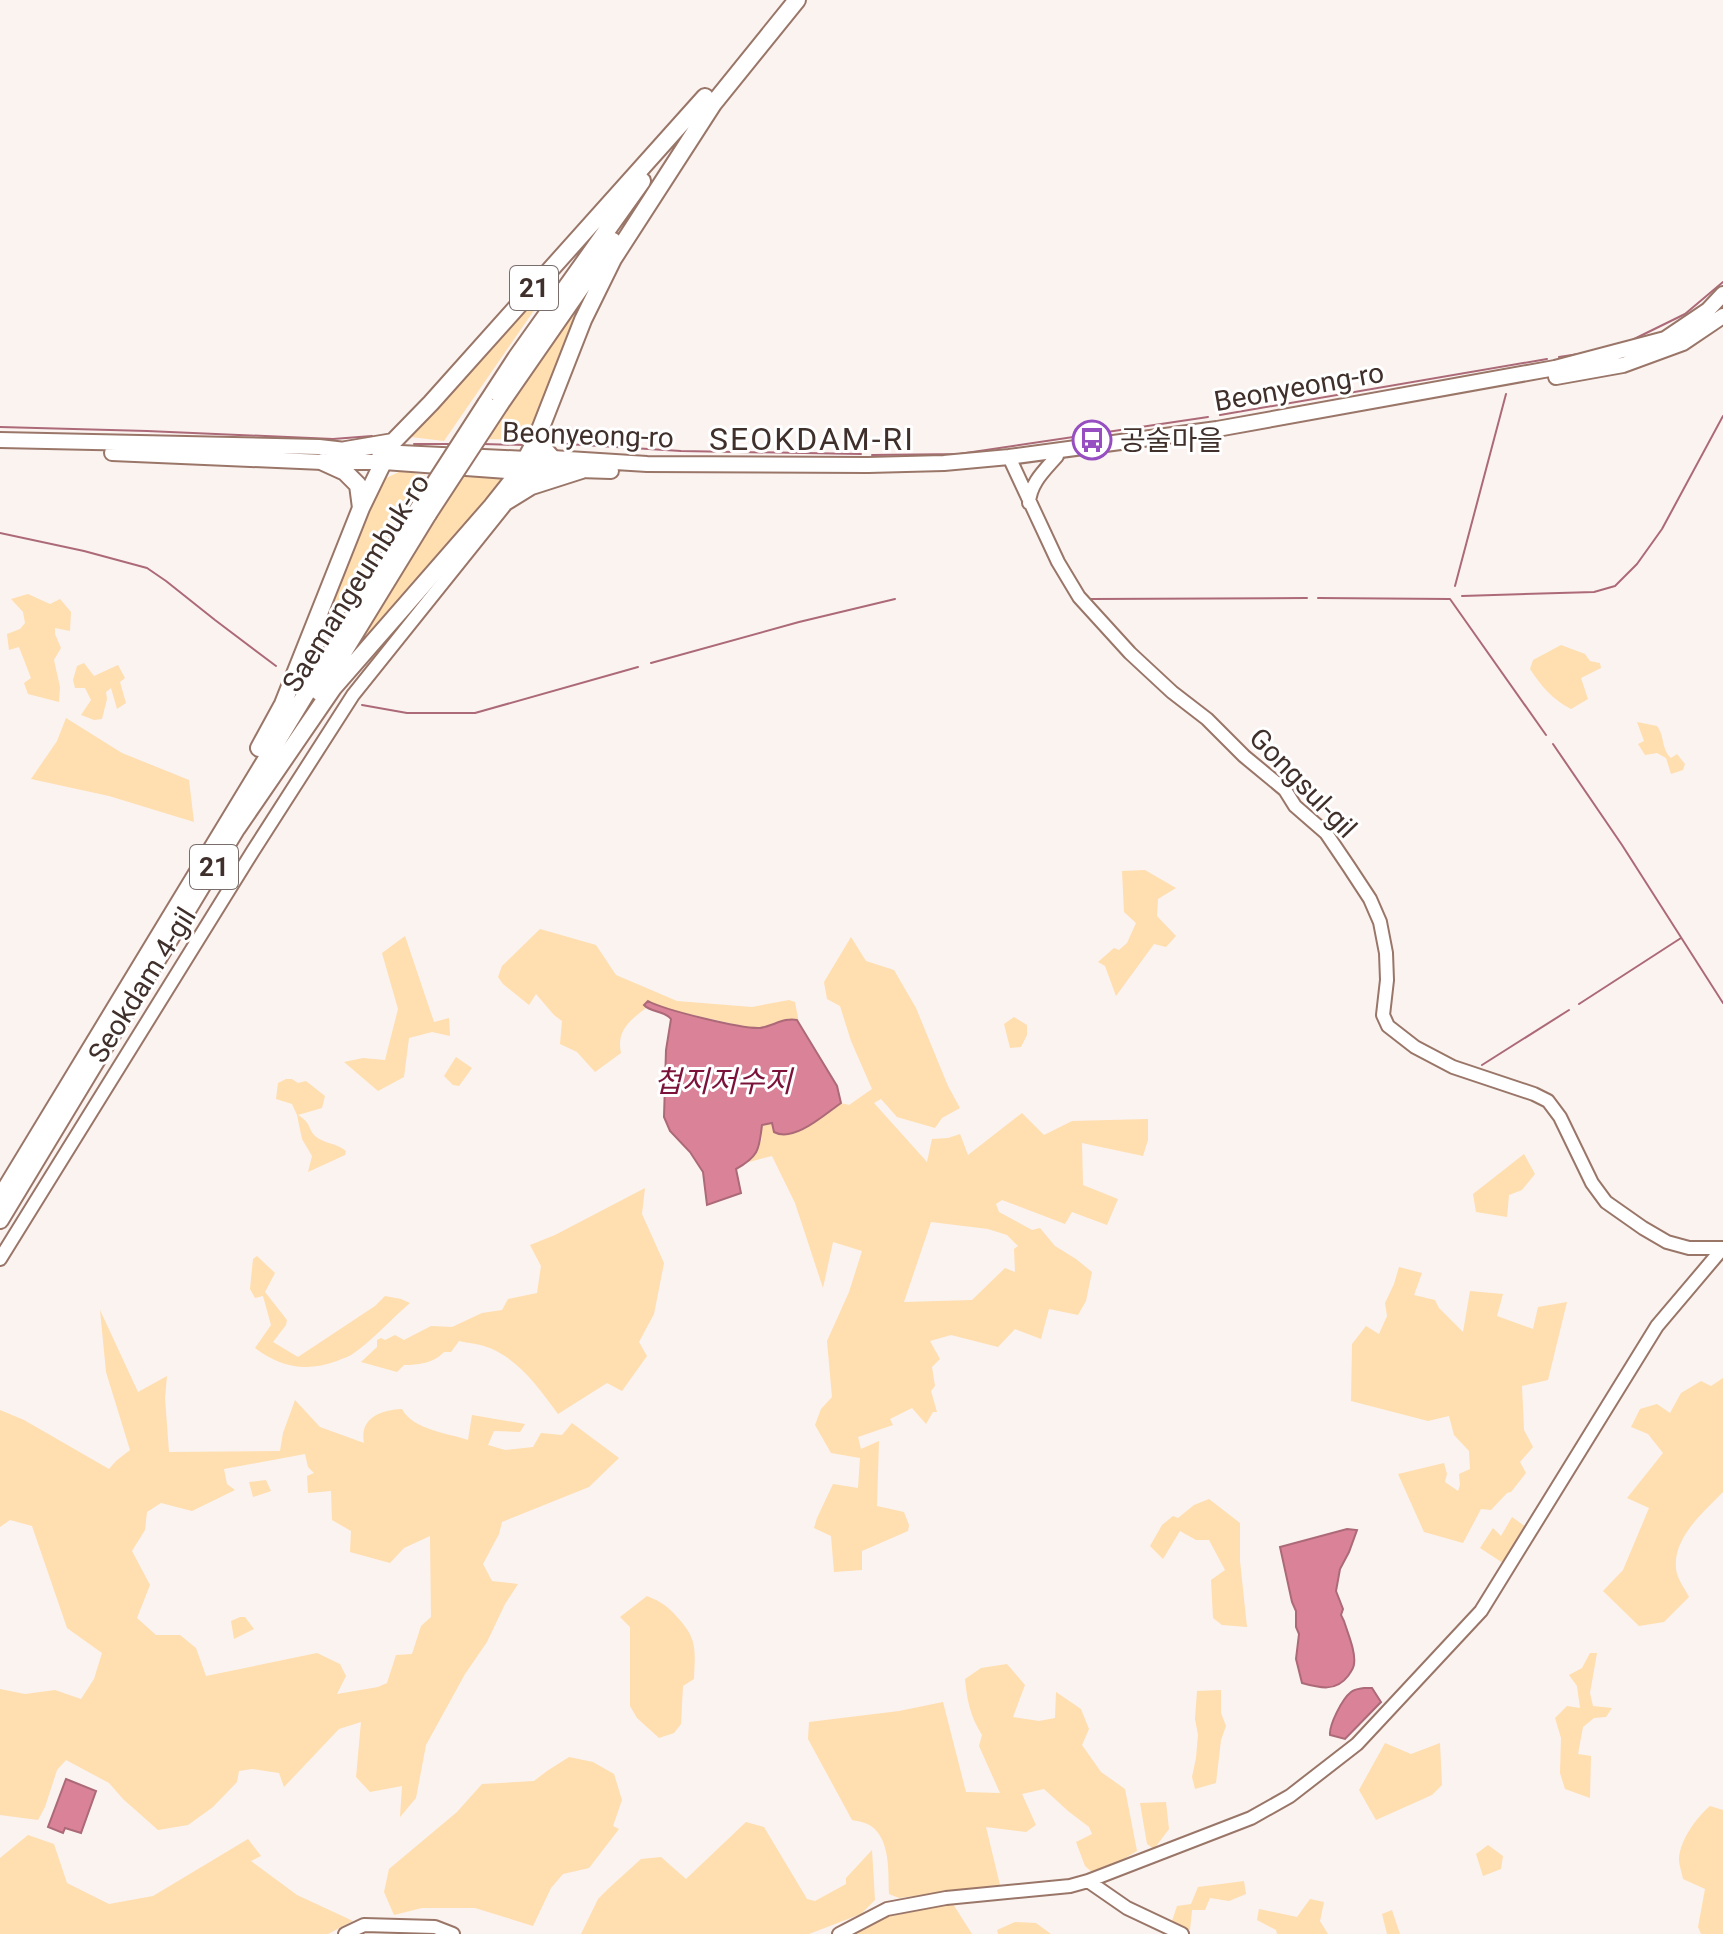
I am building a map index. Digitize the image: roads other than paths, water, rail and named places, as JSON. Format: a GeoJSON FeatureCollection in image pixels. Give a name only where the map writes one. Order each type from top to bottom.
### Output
{"type":"FeatureCollection","features":[{"type":"Feature","properties":{"kind":"highway","name":"Saemangeumbuk-ro"},"geometry":{"type":"LineString","coordinates":[[0,1198],[193,879],[493,404],[516,358],[607,229],[710,99],[783,0]]}},
{"type":"Feature","properties":{"kind":"highway","name":"Saemangeumbuk-ro"},"geometry":{"type":"LineString","coordinates":[[710,99],[797,0]]}},
{"type":"Feature","properties":{"kind":"highway","name":"21"},"geometry":{"type":"LineString","coordinates":[[237,828],[333,688],[492,506],[523,465],[536,440],[583,320],[613,259],[710,99]]}},
{"type":"Feature","properties":{"kind":"highway","name":"21"},"geometry":{"type":"LineString","coordinates":[[389,452],[710,99]]}},
{"type":"Feature","properties":{"kind":"highway"},"geometry":{"type":"LineString","coordinates":[[492,506],[550,464],[536,440]]}},
{"type":"Feature","properties":{"kind":"highway"},"geometry":{"type":"LineString","coordinates":[[346,450],[375,446],[389,452],[361,508]]}},
{"type":"Feature","properties":{"kind":"highway"},"geometry":{"type":"LineString","coordinates":[[323,462],[345,472],[358,485],[361,508]]}},
{"type":"Feature","properties":{"kind":"highway","name":"21"},"geometry":{"type":"LineString","coordinates":[[193,879],[283,704],[361,508]]}},
{"type":"Feature","properties":{"kind":"highway","name":"Saemangeumbuk-ro"},"geometry":{"type":"LineString","coordinates":[[0,1220],[422,514]]}},
{"type":"Feature","properties":{"kind":"main road","name":"Beonyeong-ro"},"geometry":{"type":"LineString","coordinates":[[550,464],[587,470],[926,471],[1010,460],[1217,429],[1555,368],[1665,339],[1708,310],[1723,294]]}},
{"type":"Feature","properties":{"kind":"main road","name":"Beonyeong-ro"},"geometry":{"type":"LineString","coordinates":[[0,450],[323,462],[389,452],[523,465],[868,465],[1010,460],[1217,438],[1623,365],[1683,343],[1723,316]]}},
{"type":"Feature","properties":{"kind":"main road"},"geometry":{"type":"LineString","coordinates":[[0,440],[346,450]]}},
{"type":"Feature","properties":{"kind":"street"},"geometry":{"type":"LineString","coordinates":[[1029,503],[1034,484],[1057,456]]}},
{"type":"Feature","properties":{"kind":"street","name":"Gongsul-gil"},"geometry":{"type":"LineString","coordinates":[[1010,460],[1066,577],[1079,597],[1130,653],[1285,790],[1295,806],[1326,833],[1344,859],[1370,899],[1380,922],[1387,980],[1383,1015],[1388,1026],[1415,1047],[1453,1067],[1548,1101],[1560,1117],[1592,1183],[1606,1202],[1643,1228],[1667,1242],[1689,1248],[1723,1248]]}},
{"type":"Feature","properties":{"kind":"street","name":"Seokdam 4-gil"},"geometry":{"type":"LineString","coordinates":[[0,1259],[353,695],[506,504],[532,488],[587,470]]}},
{"type":"Feature","properties":{"kind":"street"},"geometry":{"type":"LineString","coordinates":[[839,1934],[887,1909],[946,1898],[1070,1886],[1088,1881],[1251,1818],[1290,1796],[1357,1744],[1481,1611],[1657,1326],[1723,1248]]}},
{"type":"Feature","properties":{"kind":"street"},"geometry":{"type":"LineString","coordinates":[[1088,1881],[1127,1908],[1182,1934]]}},
{"type":"Feature","properties":{"kind":"street"},"geometry":{"type":"LineString","coordinates":[[345,1934],[364,1925],[435,1927],[453,1934]]}},
{"type":"Feature","properties":{"kind":"water","name":"첩지저수지"},"geometry":{"type":"Polygon","coordinates":[[[648,1001],[686,1014],[751,1027],[797,1020],[837,1086],[841,1103],[809,1126],[791,1134],[774,1132],[772,1123],[762,1125],[757,1151],[736,1169],[741,1193],[707,1205],[703,1172],[690,1152],[670,1131],[664,1117],[666,1050],[671,1019],[647,1008],[644,1005],[648,1001]]]}},
{"type":"Feature","properties":{"kind":"water"},"geometry":{"type":"Polygon","coordinates":[[[1347,1529],[1357,1530],[1340,1569],[1336,1591],[1353,1649],[1354,1666],[1343,1681],[1333,1687],[1302,1683],[1296,1659],[1299,1634],[1296,1611],[1280,1547],[1347,1529]]]}},
{"type":"Feature","properties":{"kind":"water"},"geometry":{"type":"Polygon","coordinates":[[[1372,1688],[1381,1702],[1345,1739],[1330,1735],[1334,1719],[1347,1695],[1372,1688]]]}},
{"type":"Feature","properties":{"kind":"water"},"geometry":{"type":"Polygon","coordinates":[[[66,1779],[96,1791],[81,1833],[65,1828],[63,1833],[48,1827],[66,1779]]]}},
{"type":"Feature","properties":{"kind":"waterway"},"geometry":{"type":"LineString","coordinates":[[1630,341],[1685,314],[1723,282]]}},
{"type":"Feature","properties":{"kind":"waterway"},"geometry":{"type":"LineString","coordinates":[[1559,357],[1585,353]]}},
{"type":"Feature","properties":{"kind":"waterway"},"geometry":{"type":"LineString","coordinates":[[1220,415],[1547,359]]}},
{"type":"Feature","properties":{"kind":"waterway"},"geometry":{"type":"LineString","coordinates":[[1455,586],[1506,394]]}},
{"type":"Feature","properties":{"kind":"waterway"},"geometry":{"type":"LineString","coordinates":[[1462,596],[1594,592],[1615,586],[1637,564],[1662,529],[1723,416]]}},
{"type":"Feature","properties":{"kind":"waterway"},"geometry":{"type":"LineString","coordinates":[[872,455],[959,454],[1208,417]]}},
{"type":"Feature","properties":{"kind":"waterway"},"geometry":{"type":"LineString","coordinates":[[0,427],[333,439],[372,436]]}},
{"type":"Feature","properties":{"kind":"waterway"},"geometry":{"type":"LineString","coordinates":[[414,444],[453,444]]}},
{"type":"Feature","properties":{"kind":"waterway"},"geometry":{"type":"LineString","coordinates":[[483,444],[525,445]]}},
{"type":"Feature","properties":{"kind":"waterway"},"geometry":{"type":"LineString","coordinates":[[567,444],[681,451],[861,454]]}},
{"type":"Feature","properties":{"kind":"waterway"},"geometry":{"type":"LineString","coordinates":[[0,533],[147,568],[276,666]]}},
{"type":"Feature","properties":{"kind":"waterway"},"geometry":{"type":"LineString","coordinates":[[1091,599],[1307,598]]}},
{"type":"Feature","properties":{"kind":"waterway"},"geometry":{"type":"LineString","coordinates":[[1318,598],[1450,599],[1546,735]]}},
{"type":"Feature","properties":{"kind":"waterway"},"geometry":{"type":"LineString","coordinates":[[651,663],[895,599]]}},
{"type":"Feature","properties":{"kind":"waterway"},"geometry":{"type":"LineString","coordinates":[[362,705],[407,713],[475,713],[638,667]]}},
{"type":"Feature","properties":{"kind":"waterway"},"geometry":{"type":"LineString","coordinates":[[1553,744],[1723,1003]]}},
{"type":"Feature","properties":{"kind":"waterway"},"geometry":{"type":"LineString","coordinates":[[1579,1004],[1681,938]]}},
{"type":"Feature","properties":{"kind":"waterway"},"geometry":{"type":"LineString","coordinates":[[1482,1065],[1569,1010]]}},
{"type":"Feature","properties":{"kind":"place","name":"공술마을"},"geometry":{"type":"Point","coordinates":[1092,440]}},
{"type":"Feature","properties":{"kind":"district","name":"SEOKDAM-RI"},"geometry":{"type":"Point","coordinates":[812,439]}}]}
